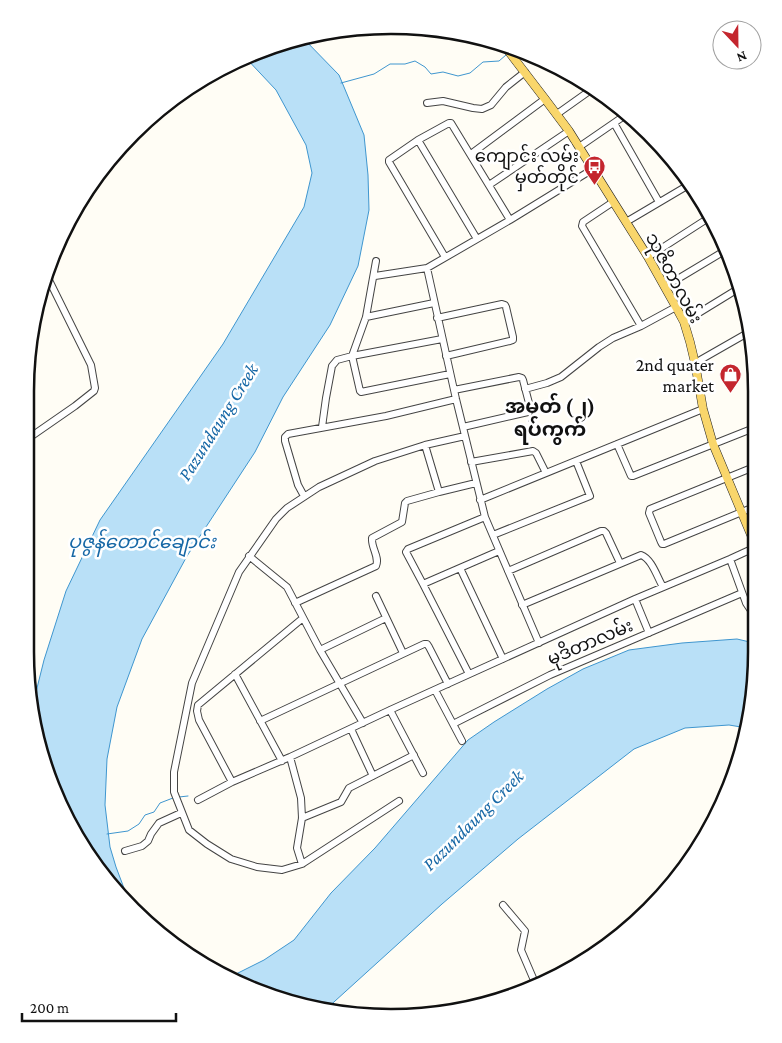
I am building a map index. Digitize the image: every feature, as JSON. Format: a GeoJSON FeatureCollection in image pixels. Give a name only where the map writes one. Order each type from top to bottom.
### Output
{"type":"FeatureCollection","features":[{"type":"Feature","properties":{"kind":"main road","name":"သုဇိတာလမ်း"},"geometry":{"type":"LineString","coordinates":[[512,55],[569,131],[648,256],[684,322],[695,363],[703,410],[712,444],[748,529]]}},
{"type":"Feature","properties":{"kind":"street"},"geometry":{"type":"LineString","coordinates":[[427,103],[443,101],[482,109],[491,105],[500,92],[525,72]]}},
{"type":"Feature","properties":{"kind":"street"},"geometry":{"type":"LineString","coordinates":[[557,114],[588,93]]}},
{"type":"Feature","properties":{"kind":"street"},"geometry":{"type":"LineString","coordinates":[[470,154],[546,99]]}},
{"type":"Feature","properties":{"kind":"street"},"geometry":{"type":"LineString","coordinates":[[579,147],[621,118]]}},
{"type":"Feature","properties":{"kind":"street"},"geometry":{"type":"LineString","coordinates":[[445,257],[388,162],[418,140],[451,123],[510,220]]}},
{"type":"Feature","properties":{"kind":"street"},"geometry":{"type":"LineString","coordinates":[[614,123],[659,202]]}},
{"type":"Feature","properties":{"kind":"street"},"geometry":{"type":"LineString","coordinates":[[489,185],[569,131]]}},
{"type":"Feature","properties":{"kind":"street"},"geometry":{"type":"LineString","coordinates":[[418,140],[477,239]]}},
{"type":"Feature","properties":{"kind":"street"},"geometry":{"type":"LineString","coordinates":[[374,276],[426,268],[510,220],[593,169]]}},
{"type":"Feature","properties":{"kind":"street"},"geometry":{"type":"LineString","coordinates":[[626,222],[684,188]]}},
{"type":"Feature","properties":{"kind":"street"},"geometry":{"type":"LineString","coordinates":[[613,202],[583,222],[582,226],[641,326]]}},
{"type":"Feature","properties":{"kind":"street"},"geometry":{"type":"LineString","coordinates":[[648,256],[704,220]]}},
{"type":"Feature","properties":{"kind":"street"},"geometry":{"type":"LineString","coordinates":[[666,286],[721,253]]}},
{"type":"Feature","properties":{"kind":"street"},"geometry":{"type":"LineString","coordinates":[[376,261],[366,317],[352,356],[361,392],[450,374]]}},
{"type":"Feature","properties":{"kind":"street"},"geometry":{"type":"LineString","coordinates":[[426,268],[485,517],[539,642]]}},
{"type":"Feature","properties":{"kind":"street"},"geometry":{"type":"LineString","coordinates":[[34,434],[75,406],[94,391],[95,388],[84,349],[51,283]]}},
{"type":"Feature","properties":{"kind":"street"},"geometry":{"type":"LineString","coordinates":[[684,322],[734,291]]}},
{"type":"Feature","properties":{"kind":"street"},"geometry":{"type":"LineString","coordinates":[[366,317],[434,303]]}},
{"type":"Feature","properties":{"kind":"street"},"geometry":{"type":"LineString","coordinates":[[438,318],[502,304],[506,307],[513,340],[446,356]]}},
{"type":"Feature","properties":{"kind":"street"},"geometry":{"type":"LineString","coordinates":[[526,389],[561,377],[613,338],[641,326],[676,307]]}},
{"type":"Feature","properties":{"kind":"street"},"geometry":{"type":"LineString","coordinates":[[695,363],[743,335]]}},
{"type":"Feature","properties":{"kind":"street"},"geometry":{"type":"LineString","coordinates":[[322,427],[332,366],[338,360],[442,339]]}},
{"type":"Feature","properties":{"kind":"street"},"geometry":{"type":"LineString","coordinates":[[454,390],[520,377],[526,389],[530,410],[528,412],[463,427]]}},
{"type":"Feature","properties":{"kind":"street"},"geometry":{"type":"LineString","coordinates":[[304,496],[298,485],[285,441],[285,437],[288,434],[386,416],[456,399]]}},
{"type":"Feature","properties":{"kind":"street"},"geometry":{"type":"LineString","coordinates":[[480,500],[703,410]]}},
{"type":"Feature","properties":{"kind":"street"},"geometry":{"type":"LineString","coordinates":[[616,444],[632,476],[748,430]]}},
{"type":"Feature","properties":{"kind":"street"},"geometry":{"type":"LineString","coordinates":[[399,801],[302,864],[282,870],[257,867],[231,859],[189,830],[174,792],[174,772],[192,683],[239,572],[276,519],[287,508],[318,487],[375,461],[424,445],[465,436]]}},
{"type":"Feature","properties":{"kind":"street"},"geometry":{"type":"LineString","coordinates":[[424,445],[439,492]]}},
{"type":"Feature","properties":{"kind":"street"},"geometry":{"type":"LineString","coordinates":[[471,462],[533,451],[536,453],[546,473]]}},
{"type":"Feature","properties":{"kind":"street"},"geometry":{"type":"LineString","coordinates":[[493,535],[590,496],[576,460]]}},
{"type":"Feature","properties":{"kind":"street"},"geometry":{"type":"LineString","coordinates":[[748,469],[650,509],[649,513],[662,544],[664,544],[748,509]]}},
{"type":"Feature","properties":{"kind":"street"},"geometry":{"type":"LineString","coordinates":[[295,603],[376,566],[377,559],[371,542],[372,538],[402,522],[407,501],[476,483]]}},
{"type":"Feature","properties":{"kind":"street"},"geometry":{"type":"LineString","coordinates":[[469,674],[406,552],[408,549],[485,517]]}},
{"type":"Feature","properties":{"kind":"street"},"geometry":{"type":"LineString","coordinates":[[508,571],[600,531],[606,533],[620,563]]}},
{"type":"Feature","properties":{"kind":"street"},"geometry":{"type":"LineString","coordinates":[[198,800],[232,782],[282,761],[539,642],[635,599],[730,560],[748,547]]}},
{"type":"Feature","properties":{"kind":"street"},"geometry":{"type":"LineString","coordinates":[[424,584],[499,551]]}},
{"type":"Feature","properties":{"kind":"street"},"geometry":{"type":"LineString","coordinates":[[522,605],[637,556],[644,555],[663,587]]}},
{"type":"Feature","properties":{"kind":"street"},"geometry":{"type":"LineString","coordinates":[[249,556],[287,587],[320,650],[364,723]]}},
{"type":"Feature","properties":{"kind":"street"},"geometry":{"type":"LineString","coordinates":[[730,560],[748,605]]}},
{"type":"Feature","properties":{"kind":"street"},"geometry":{"type":"LineString","coordinates":[[460,568],[503,659]]}},
{"type":"Feature","properties":{"kind":"street","name":"မုဒိတာလမ်း"},"geometry":{"type":"LineString","coordinates":[[453,724],[550,675],[742,594]]}},
{"type":"Feature","properties":{"kind":"street"},"geometry":{"type":"LineString","coordinates":[[376,596],[403,653]]}},
{"type":"Feature","properties":{"kind":"street"},"geometry":{"type":"LineString","coordinates":[[635,599],[648,633]]}},
{"type":"Feature","properties":{"kind":"street"},"geometry":{"type":"LineString","coordinates":[[232,782],[199,720],[198,704],[303,618]]}},
{"type":"Feature","properties":{"kind":"street"},"geometry":{"type":"LineString","coordinates":[[320,650],[386,618]]}},
{"type":"Feature","properties":{"kind":"street"},"geometry":{"type":"LineString","coordinates":[[260,720],[424,644],[427,644],[448,684]]}},
{"type":"Feature","properties":{"kind":"street"},"geometry":{"type":"LineString","coordinates":[[235,674],[282,761]]}},
{"type":"Feature","properties":{"kind":"street"},"geometry":{"type":"LineString","coordinates":[[435,690],[462,741]]}},
{"type":"Feature","properties":{"kind":"street"},"geometry":{"type":"LineString","coordinates":[[390,710],[423,773]]}},
{"type":"Feature","properties":{"kind":"street"},"geometry":{"type":"LineString","coordinates":[[351,729],[373,776]]}},
{"type":"Feature","properties":{"kind":"street"},"geometry":{"type":"LineString","coordinates":[[302,818],[341,802],[349,788],[414,755]]}},
{"type":"Feature","properties":{"kind":"street"},"geometry":{"type":"LineString","coordinates":[[290,757],[301,798],[302,818],[297,848],[302,864]]}},
{"type":"Feature","properties":{"kind":"street"},"geometry":{"type":"LineString","coordinates":[[124,851],[142,846],[148,841],[160,823],[182,812]]}},
{"type":"Feature","properties":{"kind":"street"},"geometry":{"type":"LineString","coordinates":[[503,905],[525,931],[521,950],[534,979]]}},
{"type":"Feature","properties":{"kind":"water","name":"ပုဇွန်တောင်ချောင်း"},"geometry":{"type":"Polygon","coordinates":[[[309,44],[339,75],[364,135],[369,210],[358,266],[330,325],[283,397],[255,452],[187,556],[142,639],[117,707],[107,759],[105,805],[110,847],[125,891],[82,831],[61,789],[46,744],[36,691],[66,591],[100,520],[223,344],[304,207],[312,173],[306,145],[276,90],[250,63],[299,46],[309,44]]]}},
{"type":"Feature","properties":{"kind":"water","name":"Pazundaung Creek"},"geometry":{"type":"Polygon","coordinates":[[[737,639],[748,642],[745,699],[740,727],[729,725],[685,728],[634,749],[518,839],[442,904],[332,1004],[276,990],[237,974],[264,960],[294,940],[331,893],[375,848],[468,740],[547,689],[583,669],[629,650],[682,643],[737,639]]]}},
{"type":"Feature","properties":{"kind":"waterway"},"geometry":{"type":"LineString","coordinates":[[341,83],[374,74],[390,64],[405,64],[415,61],[425,67],[431,74],[443,72],[458,76],[470,73],[483,62],[499,61],[506,55]]}},
{"type":"Feature","properties":{"kind":"waterway"},"geometry":{"type":"LineString","coordinates":[[179,797],[188,796]]}},
{"type":"Feature","properties":{"kind":"waterway"},"geometry":{"type":"LineString","coordinates":[[107,834],[128,831],[139,824],[145,815],[154,812],[160,803],[173,798]]}},
{"type":"Feature","properties":{"kind":"place","name":"ကျောင်း လမ်း မှတ်တိုင်"},"geometry":{"type":"Point","coordinates":[595,185]}},
{"type":"Feature","properties":{"kind":"place","name":"2nd quater market"},"geometry":{"type":"Point","coordinates":[730,394]}},
{"type":"Feature","properties":{"kind":"district","name":"အမှတ် (၂) ရပ်ကွက်"},"geometry":{"type":"Point","coordinates":[550,418]}}]}
